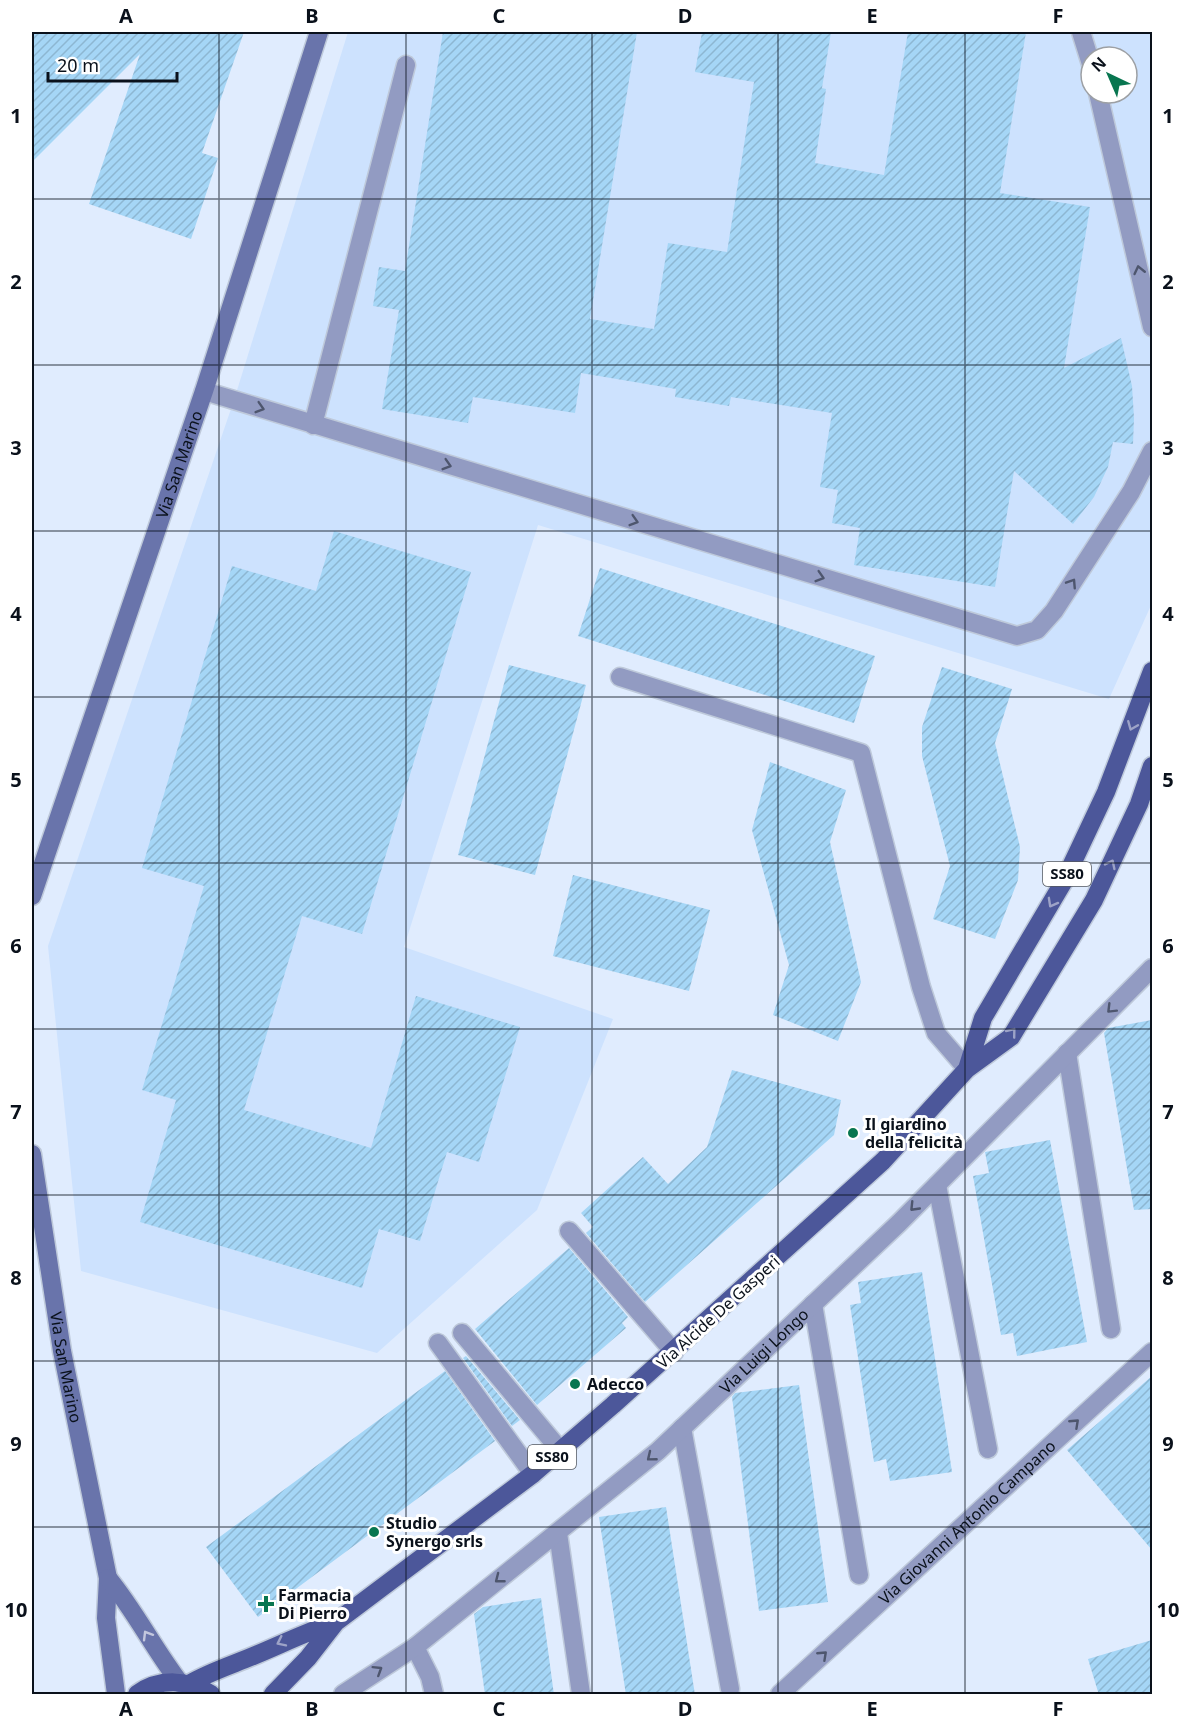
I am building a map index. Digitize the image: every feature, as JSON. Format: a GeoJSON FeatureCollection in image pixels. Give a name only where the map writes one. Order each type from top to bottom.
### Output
{"type":"FeatureCollection","features":[{"type":"Feature","properties":{"kind":"main road","name":"Via Alcide De Gasperi"},"geometry":{"type":"LineString","coordinates":[[967,1069],[983,1018],[1064,881],[1097,811],[1152,671]]}},
{"type":"Feature","properties":{"kind":"main road","name":"Via Alcide De Gasperi"},"geometry":{"type":"LineString","coordinates":[[273,1695],[308,1658],[336,1622],[532,1474],[674,1352],[883,1161],[967,1069],[1011,1037],[1046,983],[1094,900],[1139,804],[1152,766]]}},
{"type":"Feature","properties":{"kind":"main road","name":"Via Alcide De Gasperi"},"geometry":{"type":"LineString","coordinates":[[185,1683],[215,1669],[257,1655],[293,1637],[336,1622]]}},
{"type":"Feature","properties":{"kind":"main road","name":"SS80"},"geometry":{"type":"LineString","coordinates":[[137,1695],[155,1685],[185,1683]]}},
{"type":"Feature","properties":{"kind":"main road"},"geometry":{"type":"LineString","coordinates":[[185,1683],[211,1695]]}},
{"type":"Feature","properties":{"kind":"street","name":"Via San Marino"},"geometry":{"type":"LineString","coordinates":[[32,896],[204,391],[319,32]]}},
{"type":"Feature","properties":{"kind":"street"},"geometry":{"type":"LineString","coordinates":[[313,425],[406,65]]}},
{"type":"Feature","properties":{"kind":"street"},"geometry":{"type":"LineString","coordinates":[[1101,105],[1152,327]]}},
{"type":"Feature","properties":{"kind":"street"},"geometry":{"type":"LineString","coordinates":[[204,391],[1017,636],[1037,630],[1054,611],[1131,492],[1152,451]]}},
{"type":"Feature","properties":{"kind":"street"},"geometry":{"type":"LineString","coordinates":[[620,677],[861,753],[918,975],[936,1033],[967,1069]]}},
{"type":"Feature","properties":{"kind":"street","name":"Via Luigi Longo"},"geometry":{"type":"LineString","coordinates":[[343,1695],[415,1647],[658,1451],[937,1185],[1152,968]]}},
{"type":"Feature","properties":{"kind":"street"},"geometry":{"type":"LineString","coordinates":[[1067,1053],[1111,1329]]}},
{"type":"Feature","properties":{"kind":"street","name":"Via San Marino"},"geometry":{"type":"LineString","coordinates":[[32,1154],[62,1351],[108,1578],[106,1618],[116,1695]]}},
{"type":"Feature","properties":{"kind":"street"},"geometry":{"type":"LineString","coordinates":[[937,1185],[988,1449]]}},
{"type":"Feature","properties":{"kind":"street"},"geometry":{"type":"LineString","coordinates":[[569,1232],[674,1352]]}},
{"type":"Feature","properties":{"kind":"street"},"geometry":{"type":"LineString","coordinates":[[813,1304],[859,1575]]}},
{"type":"Feature","properties":{"kind":"street"},"geometry":{"type":"LineString","coordinates":[[462,1333],[560,1449]]}},
{"type":"Feature","properties":{"kind":"street"},"geometry":{"type":"LineString","coordinates":[[438,1343],[532,1474]]}},
{"type":"Feature","properties":{"kind":"street","name":"Via Giovanni Antonio Campano"},"geometry":{"type":"LineString","coordinates":[[780,1695],[1152,1352]]}},
{"type":"Feature","properties":{"kind":"street"},"geometry":{"type":"LineString","coordinates":[[682,1428],[730,1689]]}},
{"type":"Feature","properties":{"kind":"street"},"geometry":{"type":"LineString","coordinates":[[558,1533],[581,1695]]}},
{"type":"Feature","properties":{"kind":"street","name":"Via San Marino"},"geometry":{"type":"LineString","coordinates":[[108,1578],[132,1608],[165,1663],[185,1683]]}},
{"type":"Feature","properties":{"kind":"street"},"geometry":{"type":"LineString","coordinates":[[415,1647],[430,1677],[434,1695]]}},
{"type":"Feature","properties":{"kind":"shaded area"},"geometry":{"type":"Polygon","coordinates":[[[348,32],[1152,32],[1152,603],[1109,699],[538,525],[404,947],[613,1019],[537,1210],[377,1353],[81,1271],[48,946],[234,400],[348,32]]]}},
{"type":"Feature","properties":{"kind":"building"},"geometry":{"type":"Polygon","coordinates":[[[32,32],[244,32],[202,153],[218,158],[191,239],[89,204],[140,54],[32,162],[32,32]]]}},
{"type":"Feature","properties":{"kind":"building"},"geometry":{"type":"Polygon","coordinates":[[[443,32],[637,32],[590,319],[654,329],[668,243],[727,252],[754,82],[695,72],[702,32],[831,32],[822,88],[826,89],[815,163],[884,175],[908,32],[1026,32],[1000,193],[1090,207],[1064,368],[1121,338],[1132,386],[1133,444],[1113,442],[1108,467],[1094,497],[1073,524],[1014,471],[995,587],[854,565],[860,528],[832,523],[838,490],[820,487],[832,413],[731,397],[729,406],[675,397],[676,389],[581,373],[575,413],[473,397],[468,423],[382,409],[399,310],[373,306],[379,267],[405,271],[443,32]]]}},
{"type":"Feature","properties":{"kind":"building"},"geometry":{"type":"Polygon","coordinates":[[[334,531],[471,572],[362,934],[302,916],[244,1110],[371,1148],[416,996],[520,1027],[479,1162],[447,1152],[420,1241],[379,1229],[362,1288],[140,1222],[176,1100],[142,1090],[204,886],[142,868],[232,566],[316,591],[334,531]]]}},
{"type":"Feature","properties":{"kind":"building"},"geometry":{"type":"Polygon","coordinates":[[[600,568],[875,656],[854,723],[578,636],[600,568]]]}},
{"type":"Feature","properties":{"kind":"building"},"geometry":{"type":"Polygon","coordinates":[[[509,665],[586,685],[535,875],[458,855],[509,665]]]}},
{"type":"Feature","properties":{"kind":"building"},"geometry":{"type":"Polygon","coordinates":[[[942,667],[1012,689],[995,743],[1020,847],[1018,880],[995,939],[933,919],[950,866],[922,756],[922,727],[942,667]]]}},
{"type":"Feature","properties":{"kind":"building"},"geometry":{"type":"Polygon","coordinates":[[[770,762],[846,790],[830,842],[861,982],[838,1041],[773,1015],[789,965],[752,830],[770,762]]]}},
{"type":"Feature","properties":{"kind":"building"},"geometry":{"type":"Polygon","coordinates":[[[573,875],[710,910],[689,991],[553,956],[573,875]]]}},
{"type":"Feature","properties":{"kind":"building"},"geometry":{"type":"Polygon","coordinates":[[[1152,1020],[1152,1209],[1134,1210],[1104,1033],[1108,1028],[1152,1020]]]}},
{"type":"Feature","properties":{"kind":"building"},"geometry":{"type":"Polygon","coordinates":[[[732,1070],[841,1100],[834,1135],[645,1302],[586,1233],[593,1227],[581,1213],[643,1157],[668,1184],[707,1147],[732,1070]]]}},
{"type":"Feature","properties":{"kind":"building"},"geometry":{"type":"Polygon","coordinates":[[[1050,1140],[1087,1342],[1017,1356],[1013,1333],[1001,1335],[973,1176],[989,1173],[985,1152],[1050,1140]]]}},
{"type":"Feature","properties":{"kind":"building"},"geometry":{"type":"Polygon","coordinates":[[[569,1248],[628,1317],[622,1323],[626,1328],[537,1405],[475,1329],[569,1248]]]}},
{"type":"Feature","properties":{"kind":"building"},"geometry":{"type":"Polygon","coordinates":[[[922,1272],[952,1472],[890,1481],[886,1459],[874,1462],[850,1305],[861,1303],[858,1282],[922,1272]]]}},
{"type":"Feature","properties":{"kind":"building"},"geometry":{"type":"Polygon","coordinates":[[[466,1356],[520,1420],[512,1426],[463,1358],[466,1356]]]}},
{"type":"Feature","properties":{"kind":"building"},"geometry":{"type":"Polygon","coordinates":[[[445,1371],[495,1441],[258,1617],[206,1547],[445,1371]]]}},
{"type":"Feature","properties":{"kind":"building"},"geometry":{"type":"Polygon","coordinates":[[[1152,1376],[1152,1550],[1067,1450],[1152,1376]]]}},
{"type":"Feature","properties":{"kind":"building"},"geometry":{"type":"Polygon","coordinates":[[[799,1385],[828,1602],[759,1611],[732,1397],[735,1393],[799,1385]]]}},
{"type":"Feature","properties":{"kind":"building"},"geometry":{"type":"Polygon","coordinates":[[[666,1507],[695,1695],[626,1695],[599,1517],[666,1507]]]}},
{"type":"Feature","properties":{"kind":"building"},"geometry":{"type":"Polygon","coordinates":[[[541,1598],[554,1695],[485,1695],[474,1614],[483,1607],[541,1598]]]}},
{"type":"Feature","properties":{"kind":"building"},"geometry":{"type":"Polygon","coordinates":[[[1152,1640],[1152,1695],[1099,1695],[1088,1659],[1152,1640]]]}},
{"type":"Feature","properties":{"kind":"place","name":"Il giardino della felicità"},"geometry":{"type":"Point","coordinates":[853,1133]}},
{"type":"Feature","properties":{"kind":"place","name":"Adecco"},"geometry":{"type":"Point","coordinates":[575,1384]}},
{"type":"Feature","properties":{"kind":"place","name":"Studio Synergo srls"},"geometry":{"type":"Point","coordinates":[374,1532]}},
{"type":"Feature","properties":{"kind":"place","name":"Farmacia Di Pierro"},"geometry":{"type":"Point","coordinates":[266,1604]}}]}
